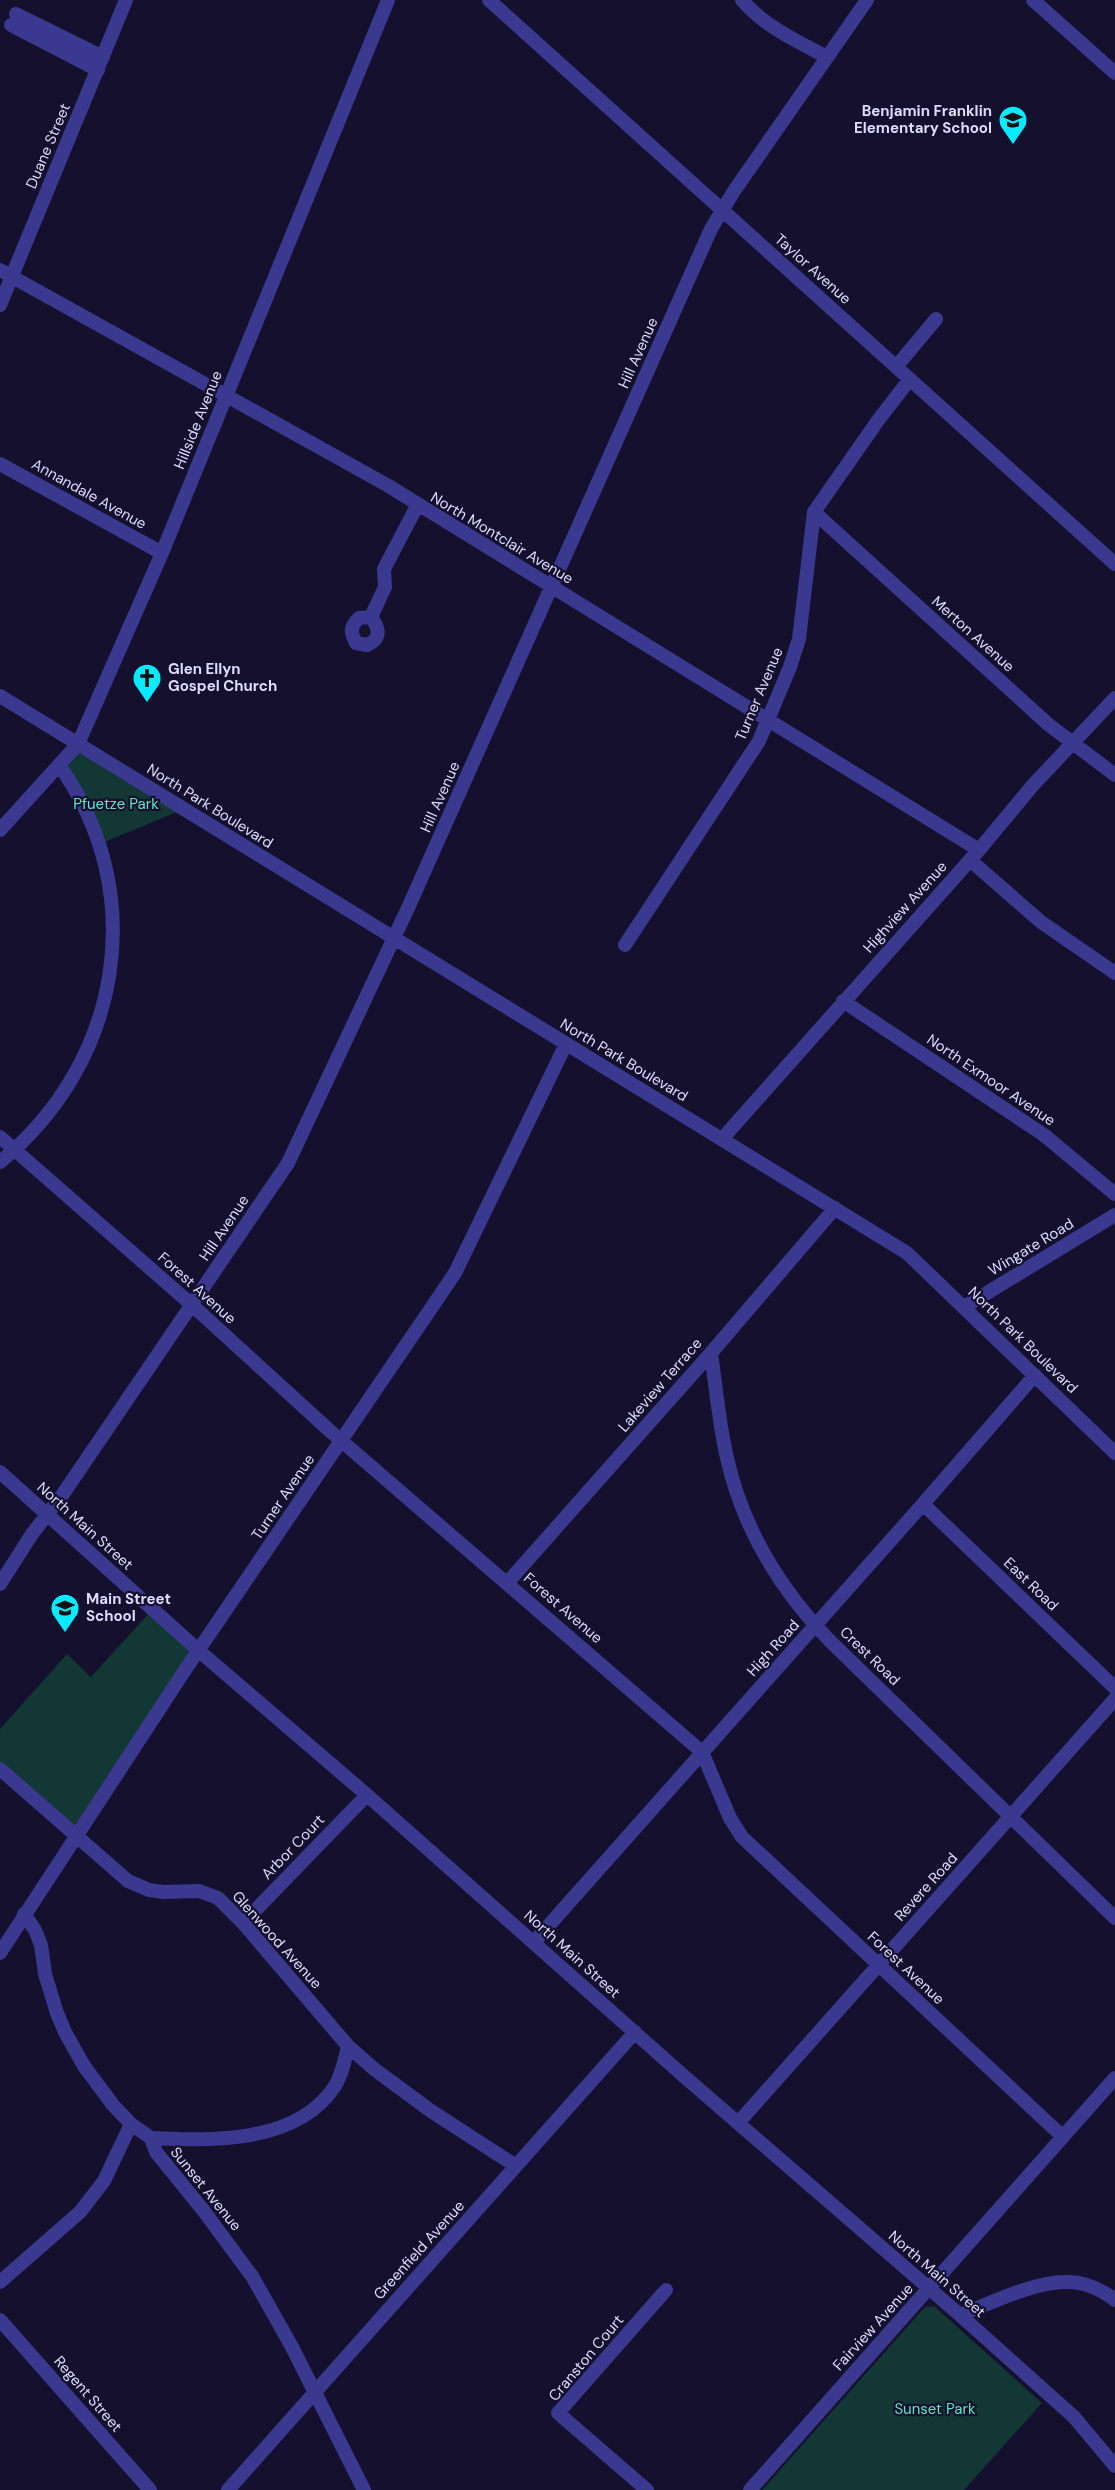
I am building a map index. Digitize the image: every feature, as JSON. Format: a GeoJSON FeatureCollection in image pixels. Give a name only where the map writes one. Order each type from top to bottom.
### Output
{"type":"FeatureCollection","features":[{"type":"Feature","properties":{"kind":"street","name":"Duane Street"},"geometry":{"type":"LineString","coordinates":[[0,305],[6,273],[126,0]]}},
{"type":"Feature","properties":{"kind":"street","name":"Hillside Avenue"},"geometry":{"type":"LineString","coordinates":[[0,830],[78,744],[162,553],[388,0]]}},
{"type":"Feature","properties":{"kind":"street","name":"Taylor Avenue"},"geometry":{"type":"LineString","coordinates":[[490,0],[1115,564]]}},
{"type":"Feature","properties":{"kind":"street"},"geometry":{"type":"LineString","coordinates":[[742,0],[756,14],[780,31],[827,57]]}},
{"type":"Feature","properties":{"kind":"street","name":"Hill Avenue"},"geometry":{"type":"LineString","coordinates":[[0,1584],[288,1163],[552,588],[711,229],[867,0]]}},
{"type":"Feature","properties":{"kind":"street"},"geometry":{"type":"LineString","coordinates":[[1033,0],[1115,73]]}},
{"type":"Feature","properties":{"kind":"street"},"geometry":{"type":"LineString","coordinates":[[14,20],[100,63]]}},
{"type":"Feature","properties":{"kind":"street","name":"North Montclair Avenue"},"geometry":{"type":"LineString","coordinates":[[6,273],[377,480],[768,720],[974,855],[1041,922],[1115,973]]}},
{"type":"Feature","properties":{"kind":"street"},"geometry":{"type":"LineString","coordinates":[[896,367],[936,319]]}},
{"type":"Feature","properties":{"kind":"street","name":"Turner Avenue"},"geometry":{"type":"LineString","coordinates":[[625,945],[759,741],[790,667],[799,639],[814,512],[910,379]]}},
{"type":"Feature","properties":{"kind":"street","name":"Annandale Avenue"},"geometry":{"type":"LineString","coordinates":[[0,464],[162,553]]}},
{"type":"Feature","properties":{"kind":"street"},"geometry":{"type":"LineString","coordinates":[[371,617],[385,587],[384,569],[417,506]]}},
{"type":"Feature","properties":{"kind":"street","name":"Merton Avenue"},"geometry":{"type":"LineString","coordinates":[[814,512],[1050,725],[1115,775]]}},
{"type":"Feature","properties":{"kind":"street","name":"North Park Boulevard"},"geometry":{"type":"LineString","coordinates":[[0,696],[907,1253],[1115,1453]]}},
{"type":"Feature","properties":{"kind":"street","name":"Highview Avenue"},"geometry":{"type":"LineString","coordinates":[[722,1139],[974,855],[1033,785],[1115,698]]}},
{"type":"Feature","properties":{"kind":"street"},"geometry":{"type":"LineString","coordinates":[[0,1162],[15,1150],[50,1110],[78,1068],[99,1020],[111,963],[114,921],[105,864],[78,791],[59,765]]}},
{"type":"Feature","properties":{"kind":"street","name":"North Exmoor Avenue"},"geometry":{"type":"LineString","coordinates":[[843,1000],[1044,1135],[1115,1194]]}},
{"type":"Feature","properties":{"kind":"street","name":"Turner Avenue"},"geometry":{"type":"LineString","coordinates":[[0,1953],[198,1650],[455,1273],[566,1044]]}},
{"type":"Feature","properties":{"kind":"street","name":"Forest Avenue"},"geometry":{"type":"LineString","coordinates":[[0,1137],[192,1305],[341,1440],[702,1752],[730,1818],[742,1837],[1063,2137]]}},
{"type":"Feature","properties":{"kind":"street","name":"Lakeview Terrace"},"geometry":{"type":"LineString","coordinates":[[508,1582],[711,1353],[834,1208]]}},
{"type":"Feature","properties":{"kind":"street","name":"Wingate Road"},"geometry":{"type":"LineString","coordinates":[[964,1307],[1115,1215]]}},
{"type":"Feature","properties":{"kind":"street","name":"Crest Road"},"geometry":{"type":"LineString","coordinates":[[711,1353],[727,1458],[745,1517],[771,1569],[815,1625],[1115,1918]]}},
{"type":"Feature","properties":{"kind":"street","name":"High Road"},"geometry":{"type":"LineString","coordinates":[[534,1942],[1035,1375]]}},
{"type":"Feature","properties":{"kind":"street","name":"North Main Street"},"geometry":{"type":"LineString","coordinates":[[0,1472],[198,1650],[367,1795],[738,2123],[960,2314],[1074,2417],[1115,2466]]}},
{"type":"Feature","properties":{"kind":"street","name":"East Road"},"geometry":{"type":"LineString","coordinates":[[923,1504],[1115,1688]]}},
{"type":"Feature","properties":{"kind":"street","name":"Revere Road"},"geometry":{"type":"LineString","coordinates":[[738,2123],[1115,1699]]}},
{"type":"Feature","properties":{"kind":"street","name":"Glenwood Avenue"},"geometry":{"type":"LineString","coordinates":[[0,1769],[122,1877],[136,1886],[163,1892],[199,1891],[218,1898],[243,1923],[348,2046],[416,2101],[516,2166]]}},
{"type":"Feature","properties":{"kind":"street","name":"Arbor Court"},"geometry":{"type":"LineString","coordinates":[[243,1923],[367,1795]]}},
{"type":"Feature","properties":{"kind":"street","name":"Sunset Avenue"},"geometry":{"type":"LineString","coordinates":[[24,1914],[35,1930],[51,1996],[65,2032],[84,2066],[113,2105],[131,2124],[151,2138],[156,2152],[252,2276],[364,2490]]}},
{"type":"Feature","properties":{"kind":"street","name":"Greenfield Avenue"},"geometry":{"type":"LineString","coordinates":[[228,2490],[635,2032]]}},
{"type":"Feature","properties":{"kind":"street"},"geometry":{"type":"LineString","coordinates":[[151,2138],[225,2139],[272,2129],[292,2122],[321,2103],[334,2086],[348,2046]]}},
{"type":"Feature","properties":{"kind":"street","name":"Fairview Avenue"},"geometry":{"type":"LineString","coordinates":[[750,2490],[1115,2078]]}},
{"type":"Feature","properties":{"kind":"street"},"geometry":{"type":"LineString","coordinates":[[0,2282],[56,2235],[85,2206],[104,2181],[131,2124]]}},
{"type":"Feature","properties":{"kind":"street"},"geometry":{"type":"LineString","coordinates":[[960,2314],[1026,2291],[1067,2282],[1093,2287],[1115,2300]]}},
{"type":"Feature","properties":{"kind":"street","name":"Cranston Court"},"geometry":{"type":"LineString","coordinates":[[647,2490],[558,2413],[666,2290]]}},
{"type":"Feature","properties":{"kind":"street","name":"Regent Street"},"geometry":{"type":"LineString","coordinates":[[0,2320],[150,2490]]}},
{"type":"Feature","properties":{"kind":"green space","name":"Pfuetze Park"},"geometry":{"type":"Polygon","coordinates":[[[81,748],[182,810],[102,843],[67,764],[81,748]]]}},
{"type":"Feature","properties":{"kind":"green space"},"geometry":{"type":"Polygon","coordinates":[[[150,1612],[193,1651],[76,1829],[0,1762],[0,1729],[67,1654],[91,1677],[150,1612]]]}},
{"type":"Feature","properties":{"kind":"green space","name":"Sunset Park"},"geometry":{"type":"Polygon","coordinates":[[[934,2306],[1042,2403],[964,2490],[762,2490],[925,2307],[934,2306]]]}},
{"type":"Feature","properties":{"kind":"place","name":"Benjamin Franklin Elementary School"},"geometry":{"type":"Point","coordinates":[1013,146]}},
{"type":"Feature","properties":{"kind":"place","name":"Glen Ellyn Gospel Church"},"geometry":{"type":"Point","coordinates":[147,704]}},
{"type":"Feature","properties":{"kind":"place","name":"Main Street School"},"geometry":{"type":"Point","coordinates":[65,1634]}}]}
